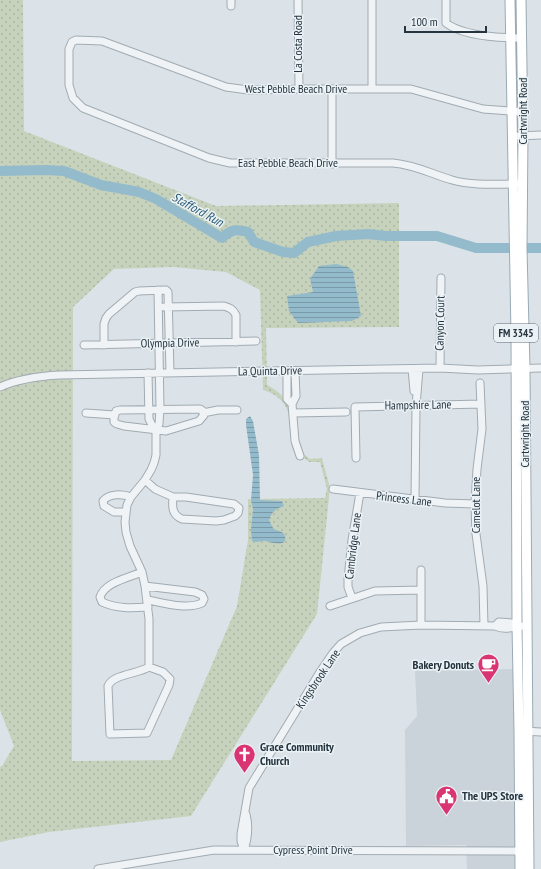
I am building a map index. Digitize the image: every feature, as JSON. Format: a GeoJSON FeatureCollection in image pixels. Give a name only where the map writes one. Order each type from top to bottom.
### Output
{"type":"FeatureCollection","features":[{"type":"Feature","properties":{"kind":"main road","name":"Cartwright Road"},"geometry":{"type":"LineString","coordinates":[[510,0],[513,136],[518,184]]}},
{"type":"Feature","properties":{"kind":"main road","name":"Cartwright Road"},"geometry":{"type":"LineString","coordinates":[[520,869],[524,851],[526,626],[518,222],[518,184],[523,135],[521,0]]}},
{"type":"Feature","properties":{"kind":"main road","name":"Cartwright Road"},"geometry":{"type":"LineString","coordinates":[[521,368],[516,626],[524,731]]}},
{"type":"Feature","properties":{"kind":"main road","name":"Cartwright Road"},"geometry":{"type":"LineString","coordinates":[[524,851],[529,869]]}},
{"type":"Feature","properties":{"kind":"street","name":"La Costa Road"},"geometry":{"type":"LineString","coordinates":[[298,0],[299,88]]}},
{"type":"Feature","properties":{"kind":"street"},"geometry":{"type":"LineString","coordinates":[[372,0],[372,89]]}},
{"type":"Feature","properties":{"kind":"street"},"geometry":{"type":"LineString","coordinates":[[446,0],[446,23],[452,27],[470,32],[510,38],[522,38]]}},
{"type":"Feature","properties":{"kind":"street","name":"West Pebble Beach Drive"},"geometry":{"type":"LineString","coordinates":[[71,92],[69,49],[72,42],[74,40],[102,40],[226,87],[248,90],[299,88],[332,90],[411,89],[483,109],[523,112]]}},
{"type":"Feature","properties":{"kind":"street"},"geometry":{"type":"LineString","coordinates":[[332,90],[332,164]]}},
{"type":"Feature","properties":{"kind":"street","name":"East Pebble Beach Drive"},"geometry":{"type":"LineString","coordinates":[[71,92],[72,98],[82,108],[210,158],[230,163],[407,164],[453,180],[474,184],[518,184]]}},
{"type":"Feature","properties":{"kind":"street"},"geometry":{"type":"LineString","coordinates":[[513,136],[541,135]]}},
{"type":"Feature","properties":{"kind":"street","name":"Canyon Court"},"geometry":{"type":"LineString","coordinates":[[440,368],[441,278]]}},
{"type":"Feature","properties":{"kind":"street"},"geometry":{"type":"LineString","coordinates":[[149,667],[148,604],[142,572],[128,540],[125,522],[126,512],[131,497],[152,470],[156,455],[156,430],[159,424],[160,409],[158,290]]}},
{"type":"Feature","properties":{"kind":"street"},"geometry":{"type":"LineString","coordinates":[[104,345],[104,324],[109,314],[136,292],[166,290],[168,292],[170,373]]}},
{"type":"Feature","properties":{"kind":"street"},"geometry":{"type":"LineString","coordinates":[[158,307],[224,306],[230,308],[236,315],[236,342]]}},
{"type":"Feature","properties":{"kind":"street","name":"Olympia Drive"},"geometry":{"type":"LineString","coordinates":[[84,345],[256,341]]}},
{"type":"Feature","properties":{"kind":"street","name":"La Quinta Drive"},"geometry":{"type":"LineString","coordinates":[[0,387],[47,376],[440,368],[478,370],[541,368]]}},
{"type":"Feature","properties":{"kind":"street"},"geometry":{"type":"LineString","coordinates":[[415,369],[415,500]]}},
{"type":"Feature","properties":{"kind":"street"},"geometry":{"type":"LineString","coordinates":[[287,371],[287,399],[292,404]]}},
{"type":"Feature","properties":{"kind":"street"},"geometry":{"type":"LineString","coordinates":[[295,371],[296,396],[292,404],[295,441],[300,456]]}},
{"type":"Feature","properties":{"kind":"street"},"geometry":{"type":"LineString","coordinates":[[148,373],[149,419],[156,430]]}},
{"type":"Feature","properties":{"kind":"street","name":"Camelot Lane"},"geometry":{"type":"LineString","coordinates":[[480,383],[482,429],[476,469],[475,504],[476,534],[483,586],[484,626]]}},
{"type":"Feature","properties":{"kind":"street","name":"Hampshire Lane"},"geometry":{"type":"LineString","coordinates":[[356,458],[355,407],[481,404]]}},
{"type":"Feature","properties":{"kind":"street"},"geometry":{"type":"LineString","coordinates":[[204,414],[200,409],[120,410],[116,412],[114,422],[117,424],[166,431],[199,421],[204,414],[218,410],[237,410]]}},
{"type":"Feature","properties":{"kind":"street"},"geometry":{"type":"LineString","coordinates":[[293,413],[346,412]]}},
{"type":"Feature","properties":{"kind":"street"},"geometry":{"type":"LineString","coordinates":[[86,413],[115,415]]}},
{"type":"Feature","properties":{"kind":"street"},"geometry":{"type":"LineString","coordinates":[[145,480],[155,489],[173,497],[186,497],[234,504],[238,508],[238,511],[236,516],[224,520],[182,519],[173,512],[173,497]]}},
{"type":"Feature","properties":{"kind":"street","name":"Princess Lane"},"geometry":{"type":"LineString","coordinates":[[333,489],[445,504],[475,504]]}},
{"type":"Feature","properties":{"kind":"street","name":"Cambridge Lane"},"geometry":{"type":"LineString","coordinates":[[352,598],[348,587],[348,579],[352,540],[360,493]]}},
{"type":"Feature","properties":{"kind":"street"},"geometry":{"type":"LineString","coordinates":[[126,512],[110,510],[104,506],[103,501],[105,498],[113,495],[126,495],[131,497]]}},
{"type":"Feature","properties":{"kind":"street"},"geometry":{"type":"LineString","coordinates":[[421,570],[421,625]]}},
{"type":"Feature","properties":{"kind":"street"},"geometry":{"type":"LineString","coordinates":[[142,572],[113,583],[105,588],[100,597],[102,602],[112,606],[126,608],[148,604],[186,606],[202,603],[204,599],[199,593],[145,586]]}},
{"type":"Feature","properties":{"kind":"street"},"geometry":{"type":"LineString","coordinates":[[330,606],[375,591],[421,590]]}},
{"type":"Feature","properties":{"kind":"street","name":"Kingsbrook Lane"},"geometry":{"type":"LineString","coordinates":[[244,850],[248,841],[248,828],[245,810],[248,788],[320,672],[337,648],[352,637],[381,627],[421,625],[495,626],[500,628],[512,628],[516,626],[526,626]]}},
{"type":"Feature","properties":{"kind":"street"},"geometry":{"type":"LineString","coordinates":[[149,667],[158,669],[170,679],[169,685],[147,733],[110,734],[108,686],[110,681],[149,667]]}},
{"type":"Feature","properties":{"kind":"street"},"geometry":{"type":"LineString","coordinates":[[524,731],[541,732]]}},
{"type":"Feature","properties":{"kind":"street","name":"Cypress Point Drive"},"geometry":{"type":"LineString","coordinates":[[98,869],[214,850],[524,851]]}},
{"type":"Feature","properties":{"kind":"shaded area"},"geometry":{"type":"Polygon","coordinates":[[[513,669],[516,869],[467,869],[466,845],[406,846],[405,730],[417,716],[415,671],[513,669]]]}},
{"type":"Feature","properties":{"kind":"green space"},"geometry":{"type":"Polygon","coordinates":[[[0,0],[23,0],[24,131],[216,206],[399,203],[399,327],[266,328],[267,385],[283,397],[288,404],[292,419],[295,447],[310,459],[322,458],[330,488],[317,614],[191,816],[49,832],[0,842],[0,767],[14,746],[0,710],[0,0]],[[173,267],[114,269],[73,307],[72,761],[171,760],[237,606],[248,540],[248,499],[325,498],[327,489],[320,462],[309,462],[292,448],[290,421],[285,405],[273,394],[263,390],[260,290],[226,272],[173,267]]]}},
{"type":"Feature","properties":{"kind":"water"},"geometry":{"type":"Polygon","coordinates":[[[336,264],[348,267],[353,271],[361,316],[352,321],[298,323],[289,311],[287,296],[313,292],[310,279],[319,266],[336,264]]]}},
{"type":"Feature","properties":{"kind":"water"},"geometry":{"type":"Polygon","coordinates":[[[250,416],[253,421],[259,455],[260,500],[282,501],[284,506],[274,511],[269,520],[274,529],[284,534],[285,540],[281,543],[252,541],[251,530],[253,509],[251,500],[253,475],[246,425],[246,419],[250,416]]]}},
{"type":"Feature","properties":{"kind":"waterway","name":"Stafford Run"},"geometry":{"type":"LineString","coordinates":[[0,171],[64,171],[101,185],[139,192],[156,199],[222,238],[234,230],[240,230],[248,232],[254,242],[283,252],[294,253],[308,242],[336,236],[368,234],[386,236],[437,236],[476,248],[541,248]]}},
{"type":"Feature","properties":{"kind":"place","name":"Bakery Donuts"},"geometry":{"type":"Point","coordinates":[489,684]}},
{"type":"Feature","properties":{"kind":"place","name":"Grace Community Church"},"geometry":{"type":"Point","coordinates":[244,774]}},
{"type":"Feature","properties":{"kind":"place","name":"The UPS Store"},"geometry":{"type":"Point","coordinates":[446,816]}}]}
